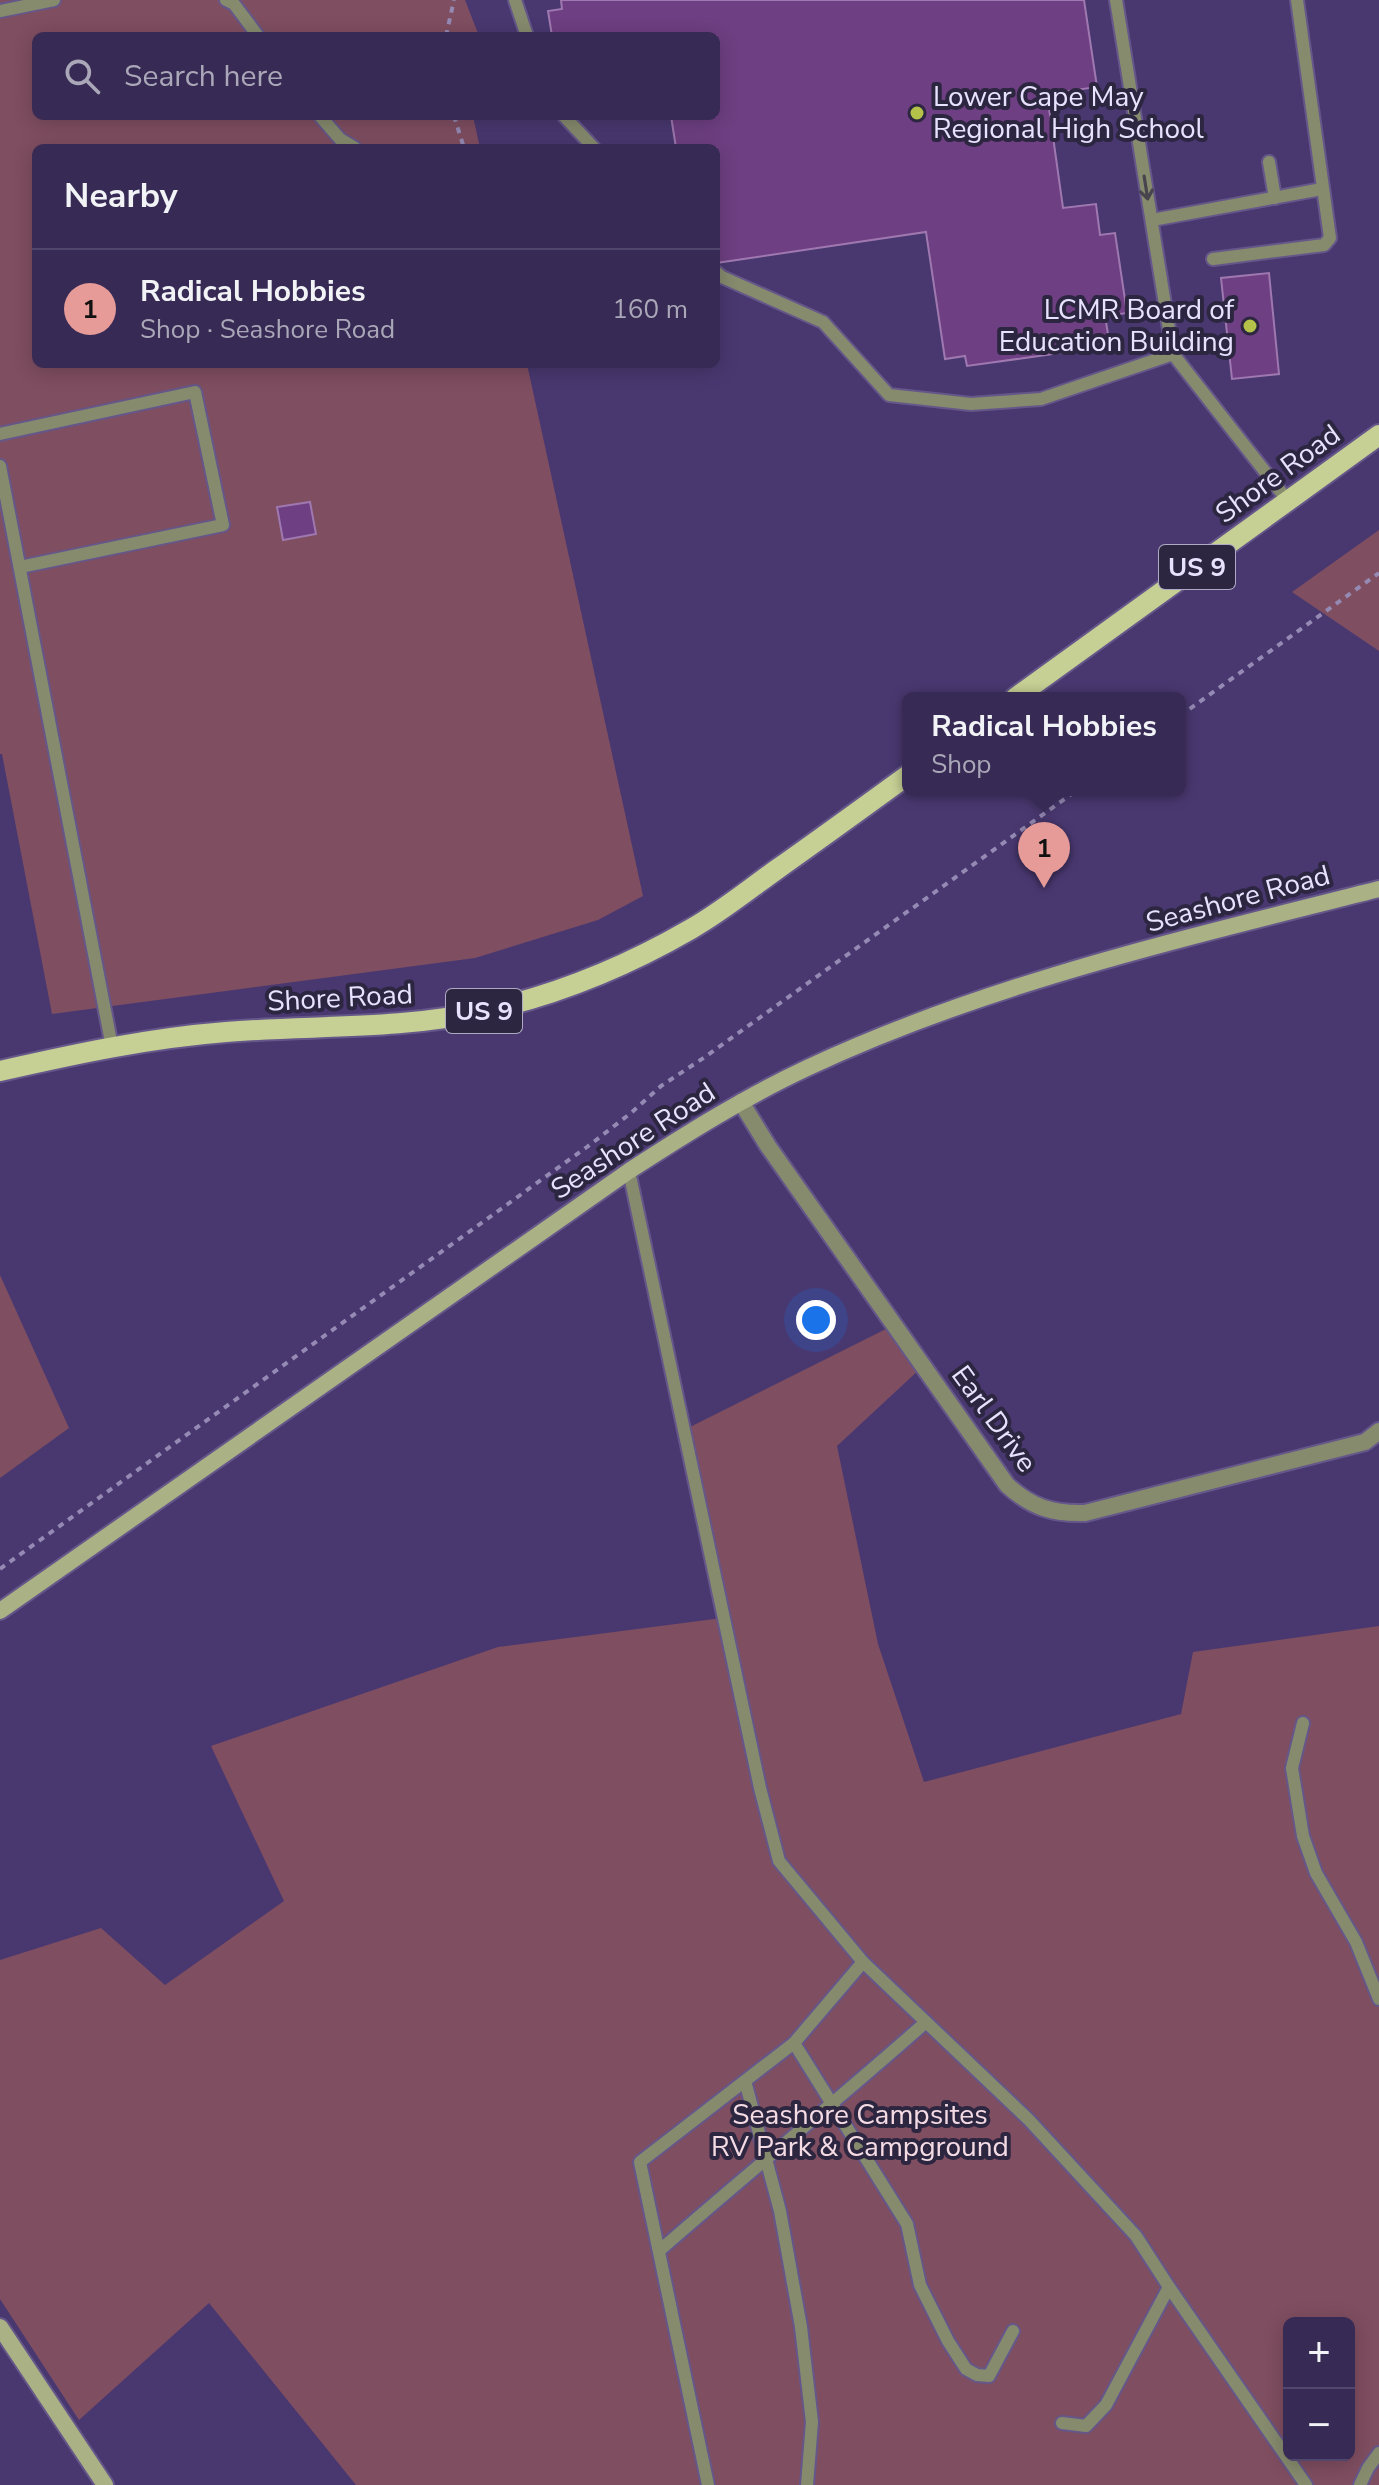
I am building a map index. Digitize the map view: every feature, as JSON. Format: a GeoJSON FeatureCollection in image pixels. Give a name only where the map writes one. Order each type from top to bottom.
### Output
{"type":"FeatureCollection","features":[{"type":"Feature","properties":{"kind":"main road","name":"Shore Road"},"geometry":{"type":"LineString","coordinates":[[1023,692],[1379,435]]}},
{"type":"Feature","properties":{"kind":"main road","name":"Shore Road"},"geometry":{"type":"LineString","coordinates":[[0,1071],[112,1047],[224,1032],[375,1027],[424,1022],[485,1011],[544,995],[614,969],[691,929],[902,779]]}},
{"type":"Feature","properties":{"kind":"street","name":"Seashore Road"},"geometry":{"type":"LineString","coordinates":[[0,1611],[629,1171],[741,1102],[805,1068],[888,1032],[952,1009],[1131,954],[1379,889]]}},
{"type":"Feature","properties":{"kind":"street","name":"Earl Drive"},"geometry":{"type":"LineString","coordinates":[[741,1102],[768,1146],[1007,1485],[1023,1500],[1063,1514],[1085,1513],[1365,1442],[1379,1431]]}},
{"type":"Feature","properties":{"kind":"street"},"geometry":{"type":"LineString","coordinates":[[0,2327],[105,2485]]}},
{"type":"Feature","properties":{"kind":"lane"},"geometry":{"type":"LineString","coordinates":[[0,11],[54,0]]}},
{"type":"Feature","properties":{"kind":"lane"},"geometry":{"type":"LineString","coordinates":[[226,0],[234,4],[255,32]]}},
{"type":"Feature","properties":{"kind":"lane"},"geometry":{"type":"LineString","coordinates":[[515,0],[526,32]]}},
{"type":"Feature","properties":{"kind":"lane"},"geometry":{"type":"LineString","coordinates":[[1116,0],[1173,354],[1288,501]]}},
{"type":"Feature","properties":{"kind":"lane"},"geometry":{"type":"LineString","coordinates":[[1213,259],[1324,245],[1330,238],[1297,0]]}},
{"type":"Feature","properties":{"kind":"lane"},"geometry":{"type":"LineString","coordinates":[[323,120],[348,144]]}},
{"type":"Feature","properties":{"kind":"lane"},"geometry":{"type":"LineString","coordinates":[[568,120],[590,144]]}},
{"type":"Feature","properties":{"kind":"lane"},"geometry":{"type":"LineString","coordinates":[[1269,162],[1275,198]]}},
{"type":"Feature","properties":{"kind":"lane"},"geometry":{"type":"LineString","coordinates":[[1152,220],[1322,189]]}},
{"type":"Feature","properties":{"kind":"lane"},"geometry":{"type":"LineString","coordinates":[[720,275],[823,322],[889,395],[971,404],[1041,399],[1173,354]]}},
{"type":"Feature","properties":{"kind":"lane"},"geometry":{"type":"LineString","coordinates":[[0,434],[195,392],[223,525],[20,567]]}},
{"type":"Feature","properties":{"kind":"lane"},"geometry":{"type":"LineString","coordinates":[[0,466],[112,1047]]}},
{"type":"Feature","properties":{"kind":"lane"},"geometry":{"type":"LineString","coordinates":[[629,1171],[760,1788],[779,1861],[863,1962],[1029,2120],[1126,2224],[1306,2485]]}},
{"type":"Feature","properties":{"kind":"lane"},"geometry":{"type":"LineString","coordinates":[[1303,1723],[1292,1768],[1303,1836],[1316,1873],[1356,1942],[1379,1999]]}},
{"type":"Feature","properties":{"kind":"lane"},"geometry":{"type":"LineString","coordinates":[[708,2485],[640,2162],[794,2043],[863,1962]]}},
{"type":"Feature","properties":{"kind":"lane"},"geometry":{"type":"LineString","coordinates":[[659,2251],[926,2022]]}},
{"type":"Feature","properties":{"kind":"lane"},"geometry":{"type":"LineString","coordinates":[[794,2043],[907,2224],[920,2285],[966,2369],[977,2375],[989,2376],[1013,2331]]}},
{"type":"Feature","properties":{"kind":"lane"},"geometry":{"type":"LineString","coordinates":[[745,2081],[780,2211],[801,2327],[812,2422],[807,2485]]}},
{"type":"Feature","properties":{"kind":"lane"},"geometry":{"type":"LineString","coordinates":[[1062,2423],[1086,2426],[1106,2405],[1169,2287]]}},
{"type":"Feature","properties":{"kind":"lane"},"geometry":{"type":"LineString","coordinates":[[1360,2485],[1379,2453]]}},
{"type":"Feature","properties":{"kind":"path"},"geometry":{"type":"LineString","coordinates":[[447,32],[454,0]]}},
{"type":"Feature","properties":{"kind":"path"},"geometry":{"type":"LineString","coordinates":[[455,120],[463,144]]}},
{"type":"Feature","properties":{"kind":"path"},"geometry":{"type":"LineString","coordinates":[[1186,712],[1379,573]]}},
{"type":"Feature","properties":{"kind":"path"},"geometry":{"type":"LineString","coordinates":[[0,1569],[587,1147],[661,1086],[1069,796]]}},
{"type":"Feature","properties":{"kind":"green space"},"geometry":{"type":"Polygon","coordinates":[[[0,0],[465,0],[477,32],[32,32],[32,120],[474,120],[479,144],[32,144],[32,368],[528,368],[643,896],[598,920],[475,958],[52,1014],[0,754],[0,0]]]}},
{"type":"Feature","properties":{"kind":"green space"},"geometry":{"type":"Polygon","coordinates":[[[1379,530],[1379,651],[1292,592],[1379,530]]]}},
{"type":"Feature","properties":{"kind":"green space"},"geometry":{"type":"Polygon","coordinates":[[[0,1275],[69,1428],[0,1478],[0,1275]]]}},
{"type":"Feature","properties":{"kind":"green space","name":"Seashore Campsites RV Park & Campground"},"geometry":{"type":"Polygon","coordinates":[[[892,1326],[921,1368],[837,1446],[878,1644],[924,1782],[1181,1714],[1193,1652],[1379,1626],[1379,2485],[356,2485],[209,2303],[79,2420],[0,2299],[0,1960],[101,1928],[165,1985],[284,1901],[211,1746],[498,1647],[722,1618],[680,1432],[892,1326]]]}},
{"type":"Feature","properties":{"kind":"building"},"geometry":{"type":"Polygon","coordinates":[[[561,0],[1084,0],[1097,87],[1047,94],[1063,208],[1096,204],[1100,235],[1115,233],[1127,313],[1105,316],[1110,346],[967,366],[965,356],[945,359],[926,232],[720,262],[720,144],[675,144],[672,120],[720,120],[720,32],[551,32],[548,11],[562,9],[561,0]]]}},
{"type":"Feature","properties":{"kind":"building","name":"LCMR Board of Education Building"},"geometry":{"type":"Polygon","coordinates":[[[1269,273],[1279,374],[1232,379],[1221,278],[1269,273]]]}},
{"type":"Feature","properties":{"kind":"building"},"geometry":{"type":"Polygon","coordinates":[[[310,502],[316,534],[283,540],[277,507],[310,502]]]}},
{"type":"Feature","properties":{"kind":"place","name":"Lower Cape May Regional High School"},"geometry":{"type":"Point","coordinates":[917,113]}},
{"type":"Feature","properties":{"kind":"place","name":"LCMR Board of Education Building"},"geometry":{"type":"Point","coordinates":[1250,326]}},
{"type":"Feature","properties":{"kind":"place","name":"Radical Hobbies"},"geometry":{"type":"Point","coordinates":[1044,888]}}]}
